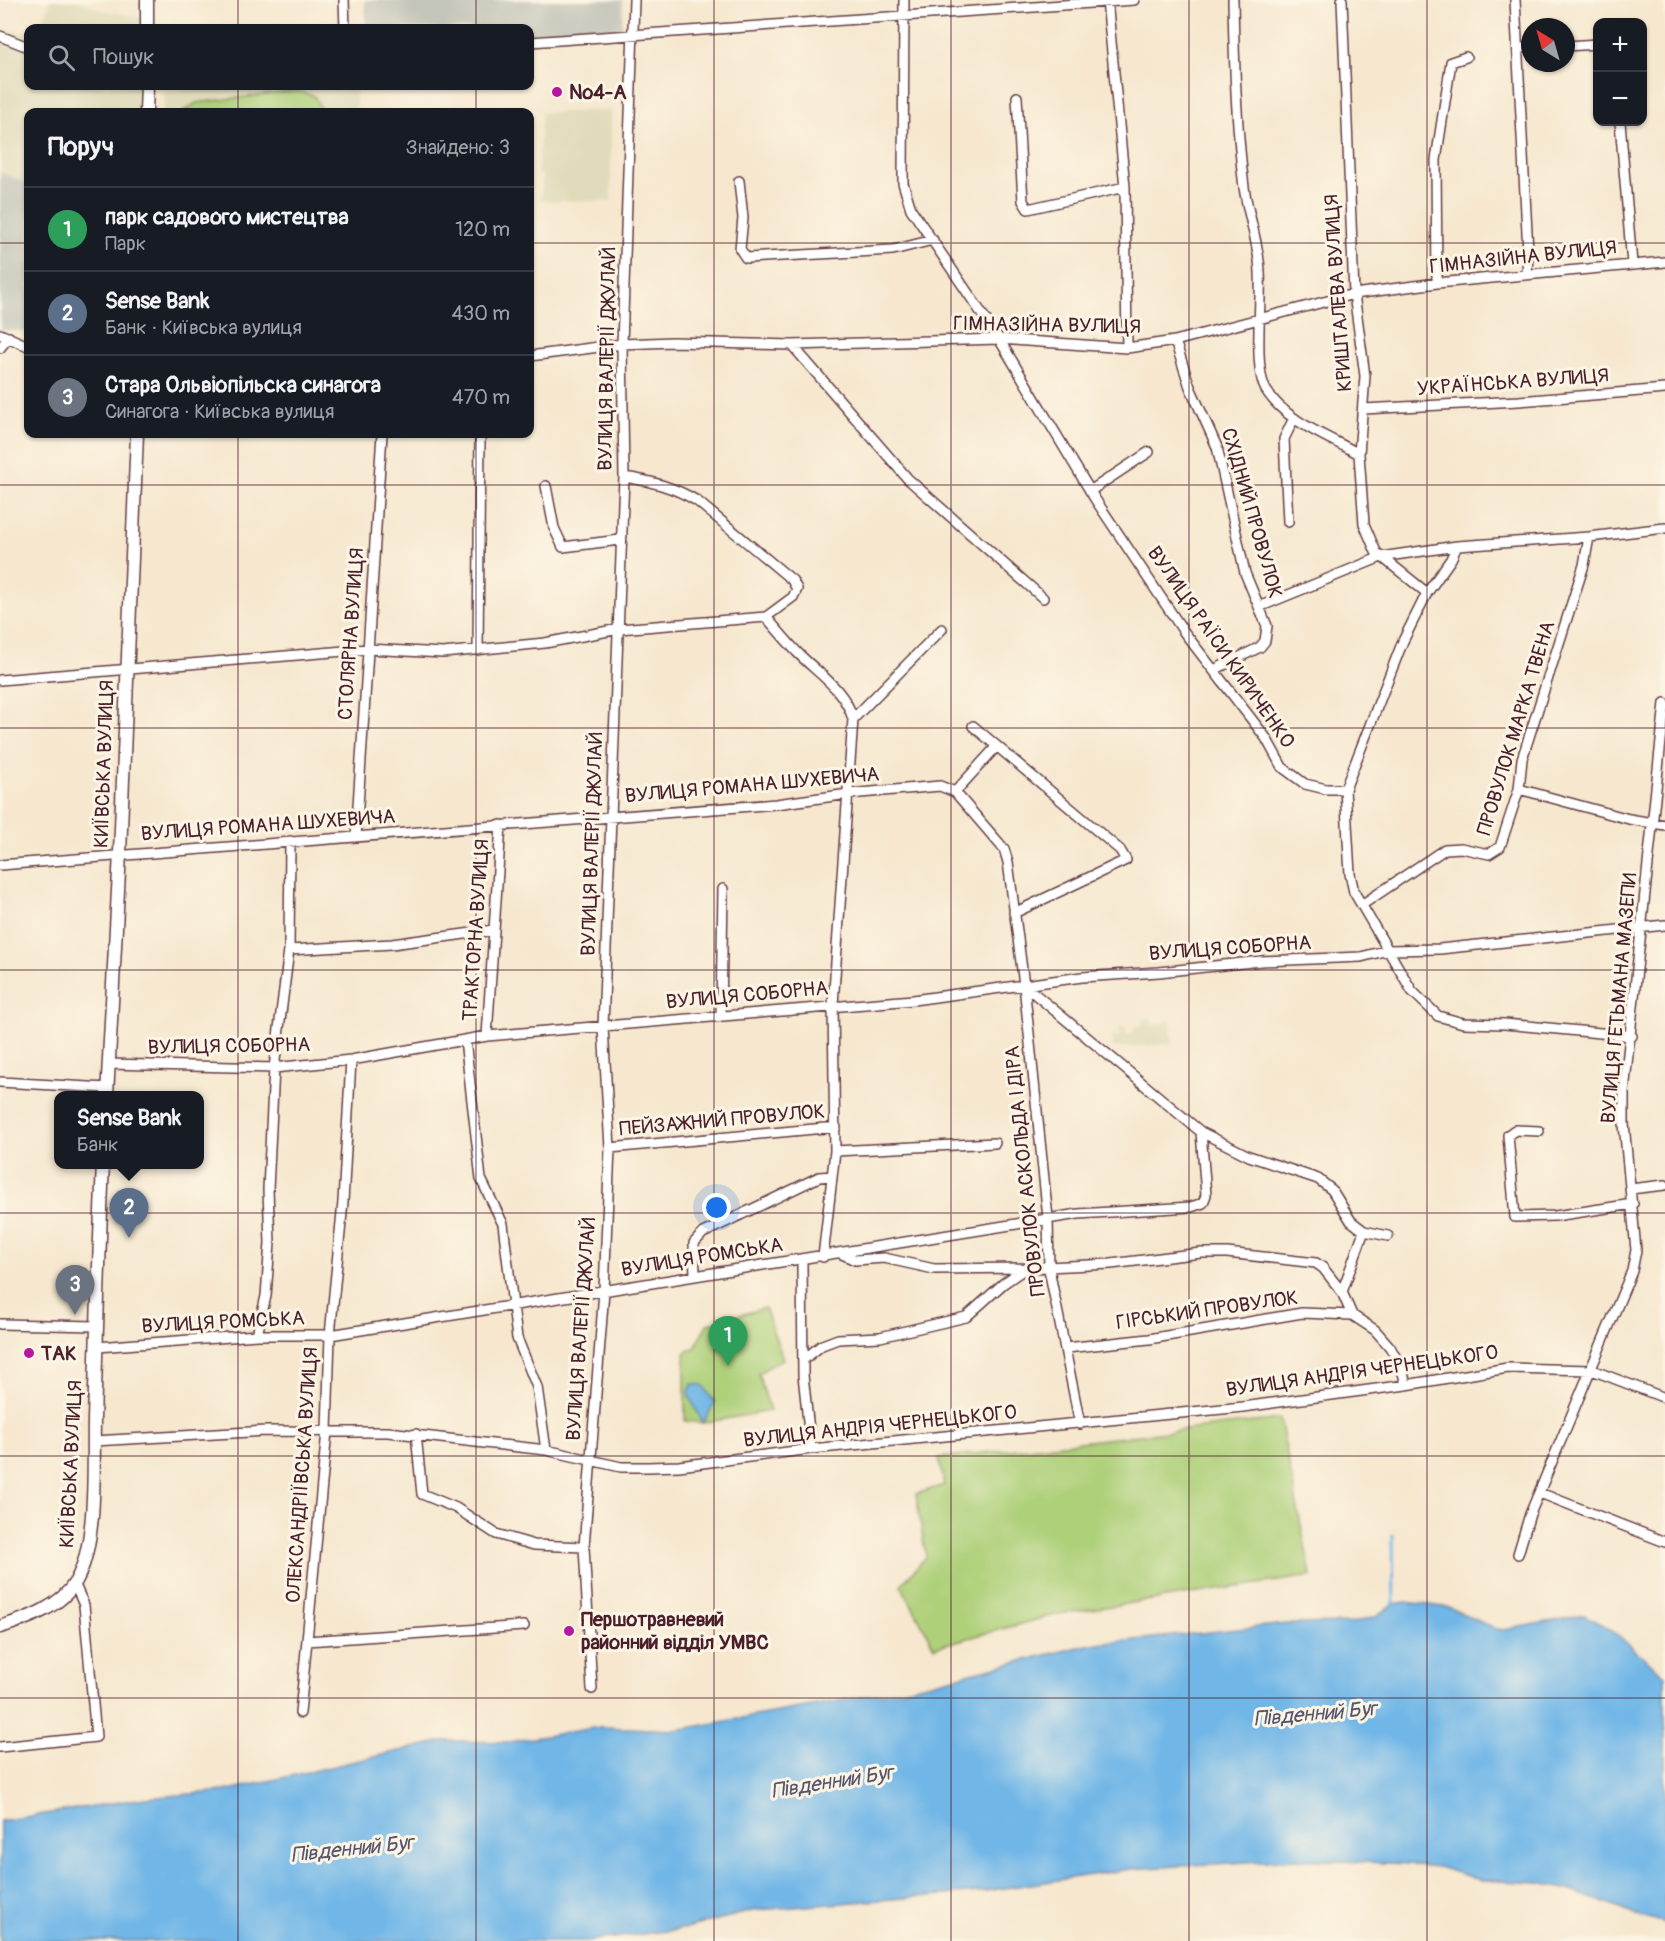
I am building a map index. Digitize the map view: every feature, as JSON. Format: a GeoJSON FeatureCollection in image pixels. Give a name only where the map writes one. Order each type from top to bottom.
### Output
{"type":"FeatureCollection","features":[{"type":"Feature","properties":{"kind":"main road"},"geometry":{"type":"LineString","coordinates":[[147,0],[147,24]]}},
{"type":"Feature","properties":{"kind":"main road"},"geometry":{"type":"LineString","coordinates":[[146,108],[147,90]]}},
{"type":"Feature","properties":{"kind":"main road","name":"КИЇВСЬКА ВУЛИЦЯ"},"geometry":{"type":"LineString","coordinates":[[107,1091],[120,853],[137,438]]}},
{"type":"Feature","properties":{"kind":"main road","name":"КИЇВСЬКА ВУЛИЦЯ"},"geometry":{"type":"LineString","coordinates":[[74,1583],[85,1562],[89,1538],[103,1169]]}},
{"type":"Feature","properties":{"kind":"main road"},"geometry":{"type":"LineString","coordinates":[[0,1627],[26,1619],[54,1604],[74,1583]]}},
{"type":"Feature","properties":{"kind":"street"},"geometry":{"type":"LineString","coordinates":[[344,0],[345,24]]}},
{"type":"Feature","properties":{"kind":"street","name":"ВУЛИЦЯ ВАЛЕРІЇ ДЖУЛАЙ"},"geometry":{"type":"LineString","coordinates":[[592,1689],[584,1547],[604,1291],[610,1148],[603,1028],[624,477],[622,344],[634,0]]}},
{"type":"Feature","properties":{"kind":"street","name":"ВУЛИЦЯ РАЇСИ КИРИЧЕНКО"},"geometry":{"type":"LineString","coordinates":[[904,0],[903,183],[911,209],[999,339],[1090,491],[1184,632],[1216,669],[1228,690],[1266,738],[1282,767],[1305,783],[1326,789],[1345,789]]}},
{"type":"Feature","properties":{"kind":"street"},"geometry":{"type":"LineString","coordinates":[[534,42],[1134,0]]}},
{"type":"Feature","properties":{"kind":"street"},"geometry":{"type":"LineString","coordinates":[[1233,0],[1234,86],[1244,189],[1254,227],[1260,270],[1261,317],[1258,372],[1273,399],[1294,418],[1359,454]]}},
{"type":"Feature","properties":{"kind":"street","name":"КРИШТАЛЕВА ВУЛИЦЯ"},"geometry":{"type":"LineString","coordinates":[[1342,0],[1353,294],[1365,376],[1359,454],[1364,524],[1371,547],[1427,593]]}},
{"type":"Feature","properties":{"kind":"street"},"geometry":{"type":"LineString","coordinates":[[1515,0],[1527,274]]}},
{"type":"Feature","properties":{"kind":"street"},"geometry":{"type":"LineString","coordinates":[[1107,1],[1125,187],[1127,348]]}},
{"type":"Feature","properties":{"kind":"street"},"geometry":{"type":"LineString","coordinates":[[0,36],[24,45]]}},
{"type":"Feature","properties":{"kind":"street"},"geometry":{"type":"LineString","coordinates":[[1575,45],[1593,44]]}},
{"type":"Feature","properties":{"kind":"street"},"geometry":{"type":"LineString","coordinates":[[1437,283],[1436,160],[1451,62],[1466,57]]}},
{"type":"Feature","properties":{"kind":"street"},"geometry":{"type":"LineString","coordinates":[[1017,97],[1023,201],[1028,209],[1125,187]]}},
{"type":"Feature","properties":{"kind":"street"},"geometry":{"type":"LineString","coordinates":[[1620,126],[1632,264]]}},
{"type":"Feature","properties":{"kind":"street"},"geometry":{"type":"LineString","coordinates":[[740,181],[743,218],[740,249],[746,258],[894,250],[933,240]]}},
{"type":"Feature","properties":{"kind":"street","name":"ГІМНАЗІЙНА ВУЛИЦЯ"},"geometry":{"type":"LineString","coordinates":[[534,355],[622,344],[792,345],[999,339],[1127,348],[1175,341],[1353,294],[1437,283],[1665,262]]}},
{"type":"Feature","properties":{"kind":"street"},"geometry":{"type":"LineString","coordinates":[[0,348],[4,336],[24,344]]}},
{"type":"Feature","properties":{"kind":"street","name":"СХІДНИЙ ПРОВУЛОК"},"geometry":{"type":"LineString","coordinates":[[1175,341],[1190,387],[1217,447],[1245,573],[1267,626],[1265,641],[1250,654],[1216,669]]}},
{"type":"Feature","properties":{"kind":"street"},"geometry":{"type":"LineString","coordinates":[[792,345],[908,479],[1043,598]]}},
{"type":"Feature","properties":{"kind":"street","name":"УКРАЇНСЬКА ВУЛИЦЯ"},"geometry":{"type":"LineString","coordinates":[[1363,409],[1519,401],[1665,389]]}},
{"type":"Feature","properties":{"kind":"street"},"geometry":{"type":"LineString","coordinates":[[1288,522],[1284,439],[1294,418]]}},
{"type":"Feature","properties":{"kind":"street","name":"СТОЛЯРНА ВУЛИЦЯ"},"geometry":{"type":"LineString","coordinates":[[356,837],[382,438]]}},
{"type":"Feature","properties":{"kind":"street"},"geometry":{"type":"LineString","coordinates":[[478,650],[480,438]]}},
{"type":"Feature","properties":{"kind":"street"},"geometry":{"type":"LineString","coordinates":[[1090,491],[1149,452]]}},
{"type":"Feature","properties":{"kind":"street"},"geometry":{"type":"LineString","coordinates":[[0,681],[368,649],[443,653],[545,643],[619,629],[766,617],[793,597],[796,589],[792,580],[697,501],[680,490],[651,481],[624,477]]}},
{"type":"Feature","properties":{"kind":"street"},"geometry":{"type":"LineString","coordinates":[[546,486],[554,528],[563,547],[620,540]]}},
{"type":"Feature","properties":{"kind":"street"},"geometry":{"type":"LineString","coordinates":[[1259,607],[1381,557],[1457,546],[1589,537],[1665,528]]}},
{"type":"Feature","properties":{"kind":"street","name":"ПРОВУЛОК МАРКА ТВЕНА"},"geometry":{"type":"LineString","coordinates":[[1363,904],[1445,849],[1461,848],[1489,854],[1497,851],[1519,789],[1522,759],[1584,565],[1589,537]]}},
{"type":"Feature","properties":{"kind":"street"},"geometry":{"type":"LineString","coordinates":[[1457,546],[1427,593],[1403,641],[1345,789],[1350,874],[1354,892],[1412,990],[1438,1016],[1463,1023],[1505,1024],[1632,1036]]}},
{"type":"Feature","properties":{"kind":"street"},"geometry":{"type":"LineString","coordinates":[[766,617],[796,652],[838,689],[853,719],[833,1005],[835,1151],[823,1257]]}},
{"type":"Feature","properties":{"kind":"street"},"geometry":{"type":"LineString","coordinates":[[853,719],[942,629]]}},
{"type":"Feature","properties":{"kind":"street","name":"ВУЛИЦЯ ГЕТЬМАНА МАЗЕПИ"},"geometry":{"type":"LineString","coordinates":[[1518,1554],[1530,1514],[1632,1271],[1636,1250],[1624,1124],[1624,1092],[1632,1036],[1665,703]]}},
{"type":"Feature","properties":{"kind":"street"},"geometry":{"type":"LineString","coordinates":[[973,726],[1120,850],[1126,860],[1014,913],[1004,849],[955,792],[996,747]]}},
{"type":"Feature","properties":{"kind":"street","name":"ВУЛИЦЯ РОМАНА ШУХЕВИЧА"},"geometry":{"type":"LineString","coordinates":[[0,865],[120,853],[776,804],[849,794],[940,786],[955,792]]}},
{"type":"Feature","properties":{"kind":"street"},"geometry":{"type":"LineString","coordinates":[[1519,789],[1629,819],[1665,825]]}},
{"type":"Feature","properties":{"kind":"street","name":"ТРАКТОРНА ВУЛИЦЯ"},"geometry":{"type":"LineString","coordinates":[[487,1036],[501,825]]}},
{"type":"Feature","properties":{"kind":"street"},"geometry":{"type":"LineString","coordinates":[[257,1335],[266,1296],[270,1243],[268,1189],[274,1068],[289,950],[290,841]]}},
{"type":"Feature","properties":{"kind":"street"},"geometry":{"type":"LineString","coordinates":[[721,1015],[723,889]]}},
{"type":"Feature","properties":{"kind":"street","name":"ПРОВУЛОК АСКОЛЬДА І ДІРА"},"geometry":{"type":"LineString","coordinates":[[1014,913],[1024,985],[1048,1218],[1049,1269],[1080,1424]]}},
{"type":"Feature","properties":{"kind":"street","name":"ВУЛИЦЯ СОБОРНА"},"geometry":{"type":"LineString","coordinates":[[108,1064],[274,1068],[351,1060],[487,1036],[913,1000],[1024,985],[1261,961],[1361,957],[1388,950],[1440,949],[1665,925]]}},
{"type":"Feature","properties":{"kind":"street"},"geometry":{"type":"LineString","coordinates":[[289,950],[392,944],[494,930]]}},
{"type":"Feature","properties":{"kind":"street"},"geometry":{"type":"LineString","coordinates":[[1024,985],[1201,1132],[1249,1156],[1318,1179],[1332,1190],[1351,1221],[1364,1231],[1388,1236]]}},
{"type":"Feature","properties":{"kind":"street","name":"ТРАКТОРНА ВУЛИЦЯ"},"geometry":{"type":"LineString","coordinates":[[465,1040],[481,1179],[503,1224],[517,1338],[537,1387],[546,1450]]}},
{"type":"Feature","properties":{"kind":"street","name":"ОЛЕКСАНДРІЇВСЬКА ВУЛИЦЯ"},"geometry":{"type":"LineString","coordinates":[[300,1713],[327,1431],[330,1335],[343,1202],[351,1060]]}},
{"type":"Feature","properties":{"kind":"street"},"geometry":{"type":"LineString","coordinates":[[0,1082],[96,1091]]}},
{"type":"Feature","properties":{"kind":"street","name":"ПЕЙЗАЖНИЙ ПРОВУЛОК"},"geometry":{"type":"LineString","coordinates":[[610,1148],[836,1127]]}},
{"type":"Feature","properties":{"kind":"street"},"geometry":{"type":"LineString","coordinates":[[1539,1131],[1515,1130],[1508,1135],[1515,1217],[1555,1216],[1633,1203]]}},
{"type":"Feature","properties":{"kind":"street","name":"ВУЛИЦЯ РОМСЬКА"},"geometry":{"type":"LineString","coordinates":[[97,1347],[257,1335],[330,1335],[823,1257],[838,1252],[1048,1218],[1191,1207],[1203,1203],[1206,1195],[1201,1132]]}},
{"type":"Feature","properties":{"kind":"street"},"geometry":{"type":"LineString","coordinates":[[835,1151],[995,1143]]}},
{"type":"Feature","properties":{"kind":"street"},"geometry":{"type":"LineString","coordinates":[[695,1276],[694,1243],[703,1233],[819,1177],[832,1176]]}},
{"type":"Feature","properties":{"kind":"street"},"geometry":{"type":"LineString","coordinates":[[1630,1189],[1665,1185]]}},
{"type":"Feature","properties":{"kind":"street"},"geometry":{"type":"LineString","coordinates":[[1342,1292],[1364,1231]]}},
{"type":"Feature","properties":{"kind":"street"},"geometry":{"type":"LineString","coordinates":[[838,1252],[855,1260],[884,1258],[934,1269],[1049,1269],[1144,1261],[1201,1253],[1227,1253],[1316,1263],[1323,1268],[1342,1292],[1352,1315],[1375,1330],[1390,1347],[1402,1369],[1406,1385]]}},
{"type":"Feature","properties":{"kind":"street"},"geometry":{"type":"LineString","coordinates":[[802,1260],[802,1360],[812,1449]]}},
{"type":"Feature","properties":{"kind":"street"},"geometry":{"type":"LineString","coordinates":[[802,1360],[822,1345],[838,1339],[880,1337],[966,1317],[1004,1283],[1026,1268]]}},
{"type":"Feature","properties":{"kind":"street","name":"ГІРСЬКИЙ ПРОВУЛОК"},"geometry":{"type":"LineString","coordinates":[[1066,1348],[1149,1339],[1302,1313],[1352,1315]]}},
{"type":"Feature","properties":{"kind":"street"},"geometry":{"type":"LineString","coordinates":[[0,1324],[97,1326]]}},
{"type":"Feature","properties":{"kind":"street","name":"ВУЛИЦЯ АНДРІЯ ЧЕРНЕЦЬКОГО"},"geometry":{"type":"LineString","coordinates":[[94,1441],[266,1431],[416,1434],[546,1450],[621,1467],[679,1466],[812,1449],[1243,1407],[1406,1385],[1508,1368],[1592,1370],[1665,1398]]}},
{"type":"Feature","properties":{"kind":"street"},"geometry":{"type":"LineString","coordinates":[[416,1434],[422,1494],[456,1508],[496,1534],[534,1545],[584,1547]]}},
{"type":"Feature","properties":{"kind":"street"},"geometry":{"type":"LineString","coordinates":[[1540,1492],[1665,1542]]}},
{"type":"Feature","properties":{"kind":"street"},"geometry":{"type":"LineString","coordinates":[[0,1748],[96,1737],[84,1605],[74,1583]]}},
{"type":"Feature","properties":{"kind":"street"},"geometry":{"type":"LineString","coordinates":[[307,1641],[525,1626]]}},
{"type":"Feature","properties":{"kind":"shaded area"},"geometry":{"type":"Polygon","coordinates":[[[51,0],[79,1],[101,10],[143,18],[145,24],[42,24],[51,0]]]}},
{"type":"Feature","properties":{"kind":"shaded area"},"geometry":{"type":"Polygon","coordinates":[[[365,0],[623,0],[622,28],[534,34],[534,24],[366,24],[365,0]]]}},
{"type":"Feature","properties":{"kind":"shaded area"},"geometry":{"type":"Polygon","coordinates":[[[0,30],[24,33],[24,90],[147,90],[146,108],[24,108],[24,182],[0,172],[0,30]]]}},
{"type":"Feature","properties":{"kind":"shaded area"},"geometry":{"type":"Polygon","coordinates":[[[356,90],[356,108],[164,108],[163,92],[356,90]]]}},
{"type":"Feature","properties":{"kind":"shaded area"},"geometry":{"type":"Polygon","coordinates":[[[611,110],[611,201],[540,201],[543,175],[537,174],[542,113],[611,110]]]}},
{"type":"Feature","properties":{"kind":"shaded area"},"geometry":{"type":"Polygon","coordinates":[[[0,172],[24,182],[24,332],[0,330],[0,172]]]}},
{"type":"Feature","properties":{"kind":"shaded area"},"geometry":{"type":"Polygon","coordinates":[[[1151,1018],[1152,1025],[1171,1020],[1173,1044],[1113,1048],[1112,1037],[1120,1036],[1119,1028],[1126,1027],[1126,1034],[1130,1034],[1134,1031],[1134,1027],[1143,1026],[1142,1019],[1151,1018]]]}},
{"type":"Feature","properties":{"kind":"green space"},"geometry":{"type":"Polygon","coordinates":[[[297,91],[314,96],[321,108],[189,108],[196,103],[297,91]]]}},
{"type":"Feature","properties":{"kind":"green space"},"geometry":{"type":"Polygon","coordinates":[[[765,1308],[783,1359],[758,1373],[770,1411],[703,1423],[685,1421],[685,1352],[695,1348],[707,1324],[765,1308]]]}},
{"type":"Feature","properties":{"kind":"green space"},"geometry":{"type":"Polygon","coordinates":[[[1280,1419],[1311,1576],[1058,1614],[934,1647],[901,1585],[926,1557],[916,1494],[944,1485],[939,1458],[1280,1419]]]}},
{"type":"Feature","properties":{"kind":"water"},"geometry":{"type":"Polygon","coordinates":[[[692,1384],[703,1385],[715,1403],[703,1423],[688,1394],[692,1384]]]}},
{"type":"Feature","properties":{"kind":"water","name":"Південний Буг"},"geometry":{"type":"Polygon","coordinates":[[[1406,1602],[1451,1608],[1493,1628],[1504,1630],[1584,1615],[1610,1629],[1665,1675],[1665,1923],[1569,1890],[1540,1883],[1480,1880],[1438,1867],[1409,1864],[1297,1859],[1130,1869],[979,1892],[756,1910],[682,1929],[587,1941],[0,1941],[0,1821],[145,1798],[225,1791],[443,1741],[509,1742],[600,1727],[676,1730],[906,1689],[1087,1645],[1286,1624],[1352,1623],[1376,1617],[1394,1604],[1406,1602]]]}},
{"type":"Feature","properties":{"kind":"waterway"},"geometry":{"type":"LineString","coordinates":[[1393,1535],[1394,1608]]}},
{"type":"Feature","properties":{"kind":"place","name":"№4-А"},"geometry":{"type":"Point","coordinates":[557,92]}},
{"type":"Feature","properties":{"kind":"place","name":"Sense Bank"},"geometry":{"type":"Point","coordinates":[129,1238]}},
{"type":"Feature","properties":{"kind":"place","name":"Стара Ольвіопільска синагога"},"geometry":{"type":"Point","coordinates":[75,1315]}},
{"type":"Feature","properties":{"kind":"place","name":"ТАК"},"geometry":{"type":"Point","coordinates":[29,1353]}},
{"type":"Feature","properties":{"kind":"place","name":"парк садового мистецтва"},"geometry":{"type":"Point","coordinates":[728,1366]}},
{"type":"Feature","properties":{"kind":"place","name":"Першотравневий районний відділ УМВС"},"geometry":{"type":"Point","coordinates":[569,1631]}}]}
